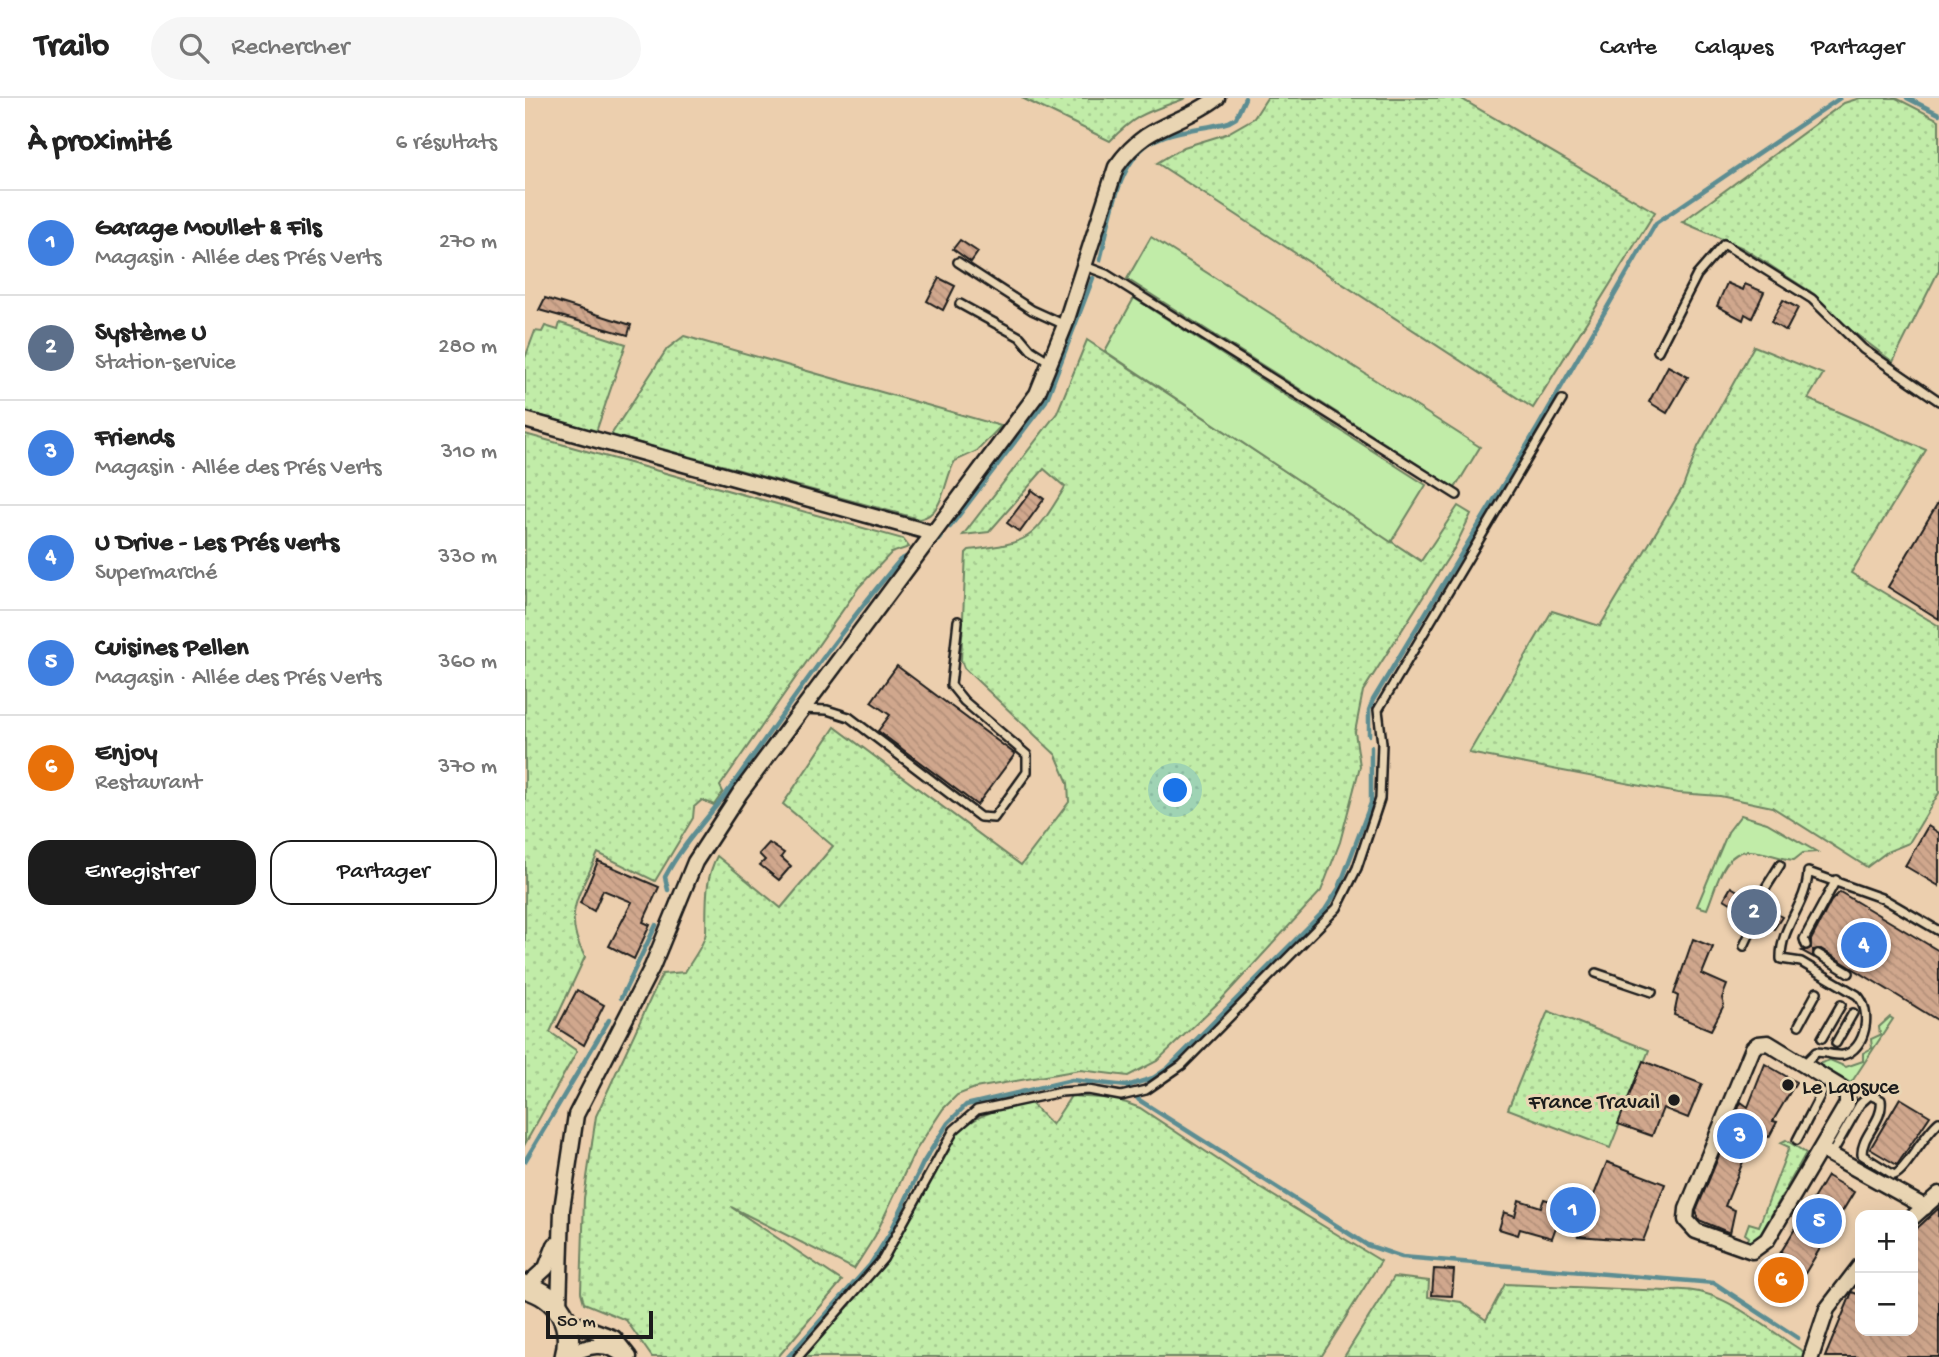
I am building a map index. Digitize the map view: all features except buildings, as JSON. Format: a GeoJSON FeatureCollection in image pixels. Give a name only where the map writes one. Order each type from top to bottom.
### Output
{"type":"FeatureCollection","features":[{"type":"Feature","properties":{"kind":"main road"},"geometry":{"type":"LineString","coordinates":[[525,1287],[538,1291],[563,1314],[569,1332],[566,1357]]}},
{"type":"Feature","properties":{"kind":"street"},"geometry":{"type":"LineString","coordinates":[[525,1287],[550,1262],[562,1209],[576,1115],[652,967],[695,862],[740,793],[1037,394],[1065,325],[1108,187],[1116,167],[1128,149],[1153,129],[1217,98]]}},
{"type":"Feature","properties":{"kind":"street"},"geometry":{"type":"LineString","coordinates":[[525,420],[932,533]]}},
{"type":"Feature","properties":{"kind":"street"},"geometry":{"type":"LineString","coordinates":[[1769,1043],[1803,1065],[1840,1087],[1847,1096],[1847,1104],[1826,1153],[1760,1248],[1752,1251],[1736,1247],[1696,1230],[1686,1220],[1687,1209],[1752,1048],[1758,1044],[1769,1043]]}},
{"type":"Feature","properties":{"kind":"street"},"geometry":{"type":"LineString","coordinates":[[1826,1153],[1925,1207]]}},
{"type":"Feature","properties":{"kind":"street"},"geometry":{"type":"LineString","coordinates":[[1918,1213],[1939,1194]]}},
{"type":"Feature","properties":{"kind":"street"},"geometry":{"type":"LineString","coordinates":[[562,1209],[563,1314],[614,1338],[627,1357]]}},
{"type":"Feature","properties":{"kind":"street"},"geometry":{"type":"LineString","coordinates":[[1811,1357],[1827,1309],[1855,1273]]}},
{"type":"Feature","properties":{"kind":"street"},"geometry":{"type":"LineString","coordinates":[[566,1357],[599,1345],[611,1347],[627,1357]]}},
{"type":"Feature","properties":{"kind":"lane"},"geometry":{"type":"LineString","coordinates":[[1658,351],[1697,275],[1724,244],[1812,299],[1863,349],[1939,401]]}},
{"type":"Feature","properties":{"kind":"lane"},"geometry":{"type":"LineString","coordinates":[[958,262],[1032,310],[1065,325]]}},
{"type":"Feature","properties":{"kind":"lane"},"geometry":{"type":"LineString","coordinates":[[1085,265],[1106,274],[1457,495]]}},
{"type":"Feature","properties":{"kind":"lane"},"geometry":{"type":"LineString","coordinates":[[960,304],[1020,337],[1031,350],[1050,362]]}},
{"type":"Feature","properties":{"kind":"lane"},"geometry":{"type":"LineString","coordinates":[[798,1357],[883,1259],[954,1130],[977,1110],[1061,1092],[1088,1090],[1121,1096],[1146,1090],[1182,1065],[1337,908],[1357,868],[1380,799],[1382,743],[1378,710],[1562,400]]}},
{"type":"Feature","properties":{"kind":"lane"},"geometry":{"type":"LineString","coordinates":[[802,709],[827,710],[849,717],[980,817],[994,818],[1027,772],[1028,761],[1022,749],[964,701],[951,685],[958,621]]}},
{"type":"Feature","properties":{"kind":"lane"},"geometry":{"type":"LineString","coordinates":[[1744,946],[1751,933],[1752,908],[1780,865]]}},
{"type":"Feature","properties":{"kind":"lane"},"geometry":{"type":"LineString","coordinates":[[1803,1065],[1816,1052],[1844,1055],[1850,1051],[1865,1030],[1867,1014],[1864,1002],[1857,995],[1801,962],[1781,958],[1780,942],[1808,890],[1808,872],[1884,899],[1939,931]]}},
{"type":"Feature","properties":{"kind":"lane"},"geometry":{"type":"LineString","coordinates":[[1805,945],[1804,939],[1836,880]]}},
{"type":"Feature","properties":{"kind":"lane"},"geometry":{"type":"LineString","coordinates":[[1818,954],[1849,973]]}},
{"type":"Feature","properties":{"kind":"lane"},"geometry":{"type":"LineString","coordinates":[[1596,973],[1653,992]]}},
{"type":"Feature","properties":{"kind":"lane"},"geometry":{"type":"LineString","coordinates":[[1799,1024],[1817,992]]}},
{"type":"Feature","properties":{"kind":"lane"},"geometry":{"type":"LineString","coordinates":[[1822,1038],[1841,1005]]}},
{"type":"Feature","properties":{"kind":"lane"},"geometry":{"type":"LineString","coordinates":[[1836,1043],[1853,1013]]}},
{"type":"Feature","properties":{"kind":"lane"},"geometry":{"type":"LineString","coordinates":[[1797,1140],[1822,1092]]}},
{"type":"Feature","properties":{"kind":"lane"},"geometry":{"type":"LineString","coordinates":[[1826,1153],[1860,1104],[1870,1095],[1881,1100],[1882,1110],[1862,1148],[1862,1155],[1894,1175],[1901,1172],[1926,1132],[1939,1122]]}},
{"type":"Feature","properties":{"kind":"green space"},"geometry":{"type":"Polygon","coordinates":[[[1022,98],[1186,98],[1137,118],[1110,141],[1022,98]]]}},
{"type":"Feature","properties":{"kind":"green space"},"geometry":{"type":"Polygon","coordinates":[[[1267,98],[1460,98],[1655,212],[1533,408],[1157,163],[1184,147],[1226,134],[1254,118],[1267,98]]]}},
{"type":"Feature","properties":{"kind":"green space"},"geometry":{"type":"Polygon","coordinates":[[[1860,98],[1896,98],[1939,120],[1939,270],[1893,362],[1848,328],[1814,294],[1743,248],[1682,222],[1844,103],[1860,98]]]}},
{"type":"Feature","properties":{"kind":"green space"},"geometry":{"type":"Polygon","coordinates":[[[1151,237],[1480,447],[1455,488],[1127,279],[1151,237]]]}},
{"type":"Feature","properties":{"kind":"green space"},"geometry":{"type":"Polygon","coordinates":[[[1134,298],[1426,485],[1391,542],[1105,351],[1134,298]]]}},
{"type":"Feature","properties":{"kind":"green space"},"geometry":{"type":"Polygon","coordinates":[[[560,323],[626,344],[596,432],[525,411],[525,358],[535,331],[542,332],[545,326],[558,330],[560,323]]]}},
{"type":"Feature","properties":{"kind":"green space"},"geometry":{"type":"Polygon","coordinates":[[[684,336],[1001,426],[977,451],[955,461],[939,503],[928,516],[919,519],[611,435],[667,349],[684,336]]]}},
{"type":"Feature","properties":{"kind":"green space"},"geometry":{"type":"Polygon","coordinates":[[[1087,340],[1421,561],[1458,506],[1471,514],[1455,547],[1363,691],[1355,732],[1360,766],[1340,842],[1321,891],[1220,1001],[1157,1061],[1128,1076],[1080,1070],[975,1088],[957,1095],[943,1109],[914,1153],[875,1236],[854,1269],[731,1207],[842,1281],[778,1357],[652,1357],[626,1320],[584,1303],[581,1292],[584,1198],[596,1116],[662,974],[685,972],[703,942],[706,932],[708,884],[717,856],[781,908],[833,846],[783,804],[835,727],[1021,865],[1069,802],[1068,783],[1056,755],[964,668],[961,660],[966,553],[969,550],[1018,541],[1028,536],[1037,529],[1065,487],[1044,469],[989,532],[963,535],[1057,413],[1087,340]]]}},
{"type":"Feature","properties":{"kind":"green space"},"geometry":{"type":"Polygon","coordinates":[[[1754,346],[1823,374],[1808,399],[1926,450],[1851,573],[1939,626],[1939,793],[1909,843],[1887,852],[1867,867],[1772,807],[1720,796],[1678,793],[1469,753],[1552,611],[1600,626],[1683,487],[1698,447],[1754,346]]]}},
{"type":"Feature","properties":{"kind":"green space"},"geometry":{"type":"Polygon","coordinates":[[[525,434],[903,539],[909,547],[891,553],[859,587],[720,786],[723,792],[714,805],[702,800],[694,807],[693,818],[655,881],[598,853],[580,893],[574,916],[574,928],[585,957],[550,1032],[577,1051],[525,1144],[525,434]]]}},
{"type":"Feature","properties":{"kind":"green space"},"geometry":{"type":"Polygon","coordinates":[[[1741,815],[1767,823],[1817,852],[1803,853],[1794,860],[1756,851],[1740,852],[1721,872],[1707,909],[1697,906],[1728,832],[1741,815]]]}},
{"type":"Feature","properties":{"kind":"green space"},"geometry":{"type":"Polygon","coordinates":[[[1548,1011],[1649,1050],[1610,1148],[1508,1109],[1548,1011]]]}},
{"type":"Feature","properties":{"kind":"green space"},"geometry":{"type":"Polygon","coordinates":[[[1890,1017],[1893,1019],[1851,1083],[1818,1064],[1830,1060],[1846,1067],[1863,1061],[1863,1053],[1872,1048],[1871,1039],[1880,1035],[1879,1027],[1890,1017]]]}},
{"type":"Feature","properties":{"kind":"green space"},"geometry":{"type":"Polygon","coordinates":[[[1071,1096],[1116,1099],[1140,1108],[1259,1187],[1381,1261],[1321,1357],[802,1357],[881,1265],[958,1132],[985,1114],[1029,1101],[1052,1125],[1071,1096]]]}},
{"type":"Feature","properties":{"kind":"green space"},"geometry":{"type":"Polygon","coordinates":[[[1786,1140],[1806,1153],[1754,1246],[1747,1243],[1749,1237],[1745,1234],[1749,1223],[1759,1226],[1789,1147],[1780,1143],[1786,1140]]]}},
{"type":"Feature","properties":{"kind":"green space"},"geometry":{"type":"Polygon","coordinates":[[[1394,1277],[1429,1281],[1428,1297],[1461,1302],[1486,1320],[1505,1284],[1685,1290],[1704,1293],[1739,1309],[1804,1352],[1803,1357],[1344,1357],[1394,1277]]]}},
{"type":"Feature","properties":{"kind":"waterway"},"geometry":{"type":"LineString","coordinates":[[1100,260],[1123,177],[1142,149],[1155,140],[1172,134],[1229,122],[1236,118],[1245,98]]}},
{"type":"Feature","properties":{"kind":"waterway"},"geometry":{"type":"LineString","coordinates":[[1369,735],[1369,710],[1373,700],[1538,427],[1656,223],[1840,98]]}},
{"type":"Feature","properties":{"kind":"waterway"},"geometry":{"type":"LineString","coordinates":[[1907,98],[1939,114]]}},
{"type":"Feature","properties":{"kind":"waterway"},"geometry":{"type":"LineString","coordinates":[[950,527],[1046,401],[1093,278]]}},
{"type":"Feature","properties":{"kind":"waterway"},"geometry":{"type":"LineString","coordinates":[[925,553],[941,538]]}},
{"type":"Feature","properties":{"kind":"waterway"},"geometry":{"type":"LineString","coordinates":[[668,890],[665,877],[680,853],[731,787],[813,671],[900,560],[906,557]]}},
{"type":"Feature","properties":{"kind":"waterway"},"geometry":{"type":"LineString","coordinates":[[788,1357],[870,1265],[890,1233],[923,1163],[948,1123],[966,1105],[1072,1080],[1127,1086],[1153,1078],[1168,1068],[1325,910],[1339,888],[1371,803],[1371,747]]}},
{"type":"Feature","properties":{"kind":"waterway"},"geometry":{"type":"LineString","coordinates":[[621,998],[656,925]]}},
{"type":"Feature","properties":{"kind":"waterway"},"geometry":{"type":"LineString","coordinates":[[525,1161],[609,1020]]}},
{"type":"Feature","properties":{"kind":"waterway"},"geometry":{"type":"LineString","coordinates":[[1127,1086],[1139,1100],[1367,1245],[1402,1257],[1714,1283],[1798,1338]]}},
{"type":"Feature","properties":{"kind":"place","name":"Système U"},"geometry":{"type":"Point","coordinates":[1754,912]}},
{"type":"Feature","properties":{"kind":"place","name":"U Drive - Les Prés verts"},"geometry":{"type":"Point","coordinates":[1864,945]}},
{"type":"Feature","properties":{"kind":"place","name":"Le Lapsuce"},"geometry":{"type":"Point","coordinates":[1788,1085]}},
{"type":"Feature","properties":{"kind":"place","name":"France Travail"},"geometry":{"type":"Point","coordinates":[1674,1100]}},
{"type":"Feature","properties":{"kind":"place","name":"Friends"},"geometry":{"type":"Point","coordinates":[1740,1136]}},
{"type":"Feature","properties":{"kind":"place","name":"Garage Moullet & Fils"},"geometry":{"type":"Point","coordinates":[1573,1210]}},
{"type":"Feature","properties":{"kind":"place","name":"Cuisines Pellen"},"geometry":{"type":"Point","coordinates":[1819,1221]}},
{"type":"Feature","properties":{"kind":"place","name":"Enjoy"},"geometry":{"type":"Point","coordinates":[1781,1280]}}]}
